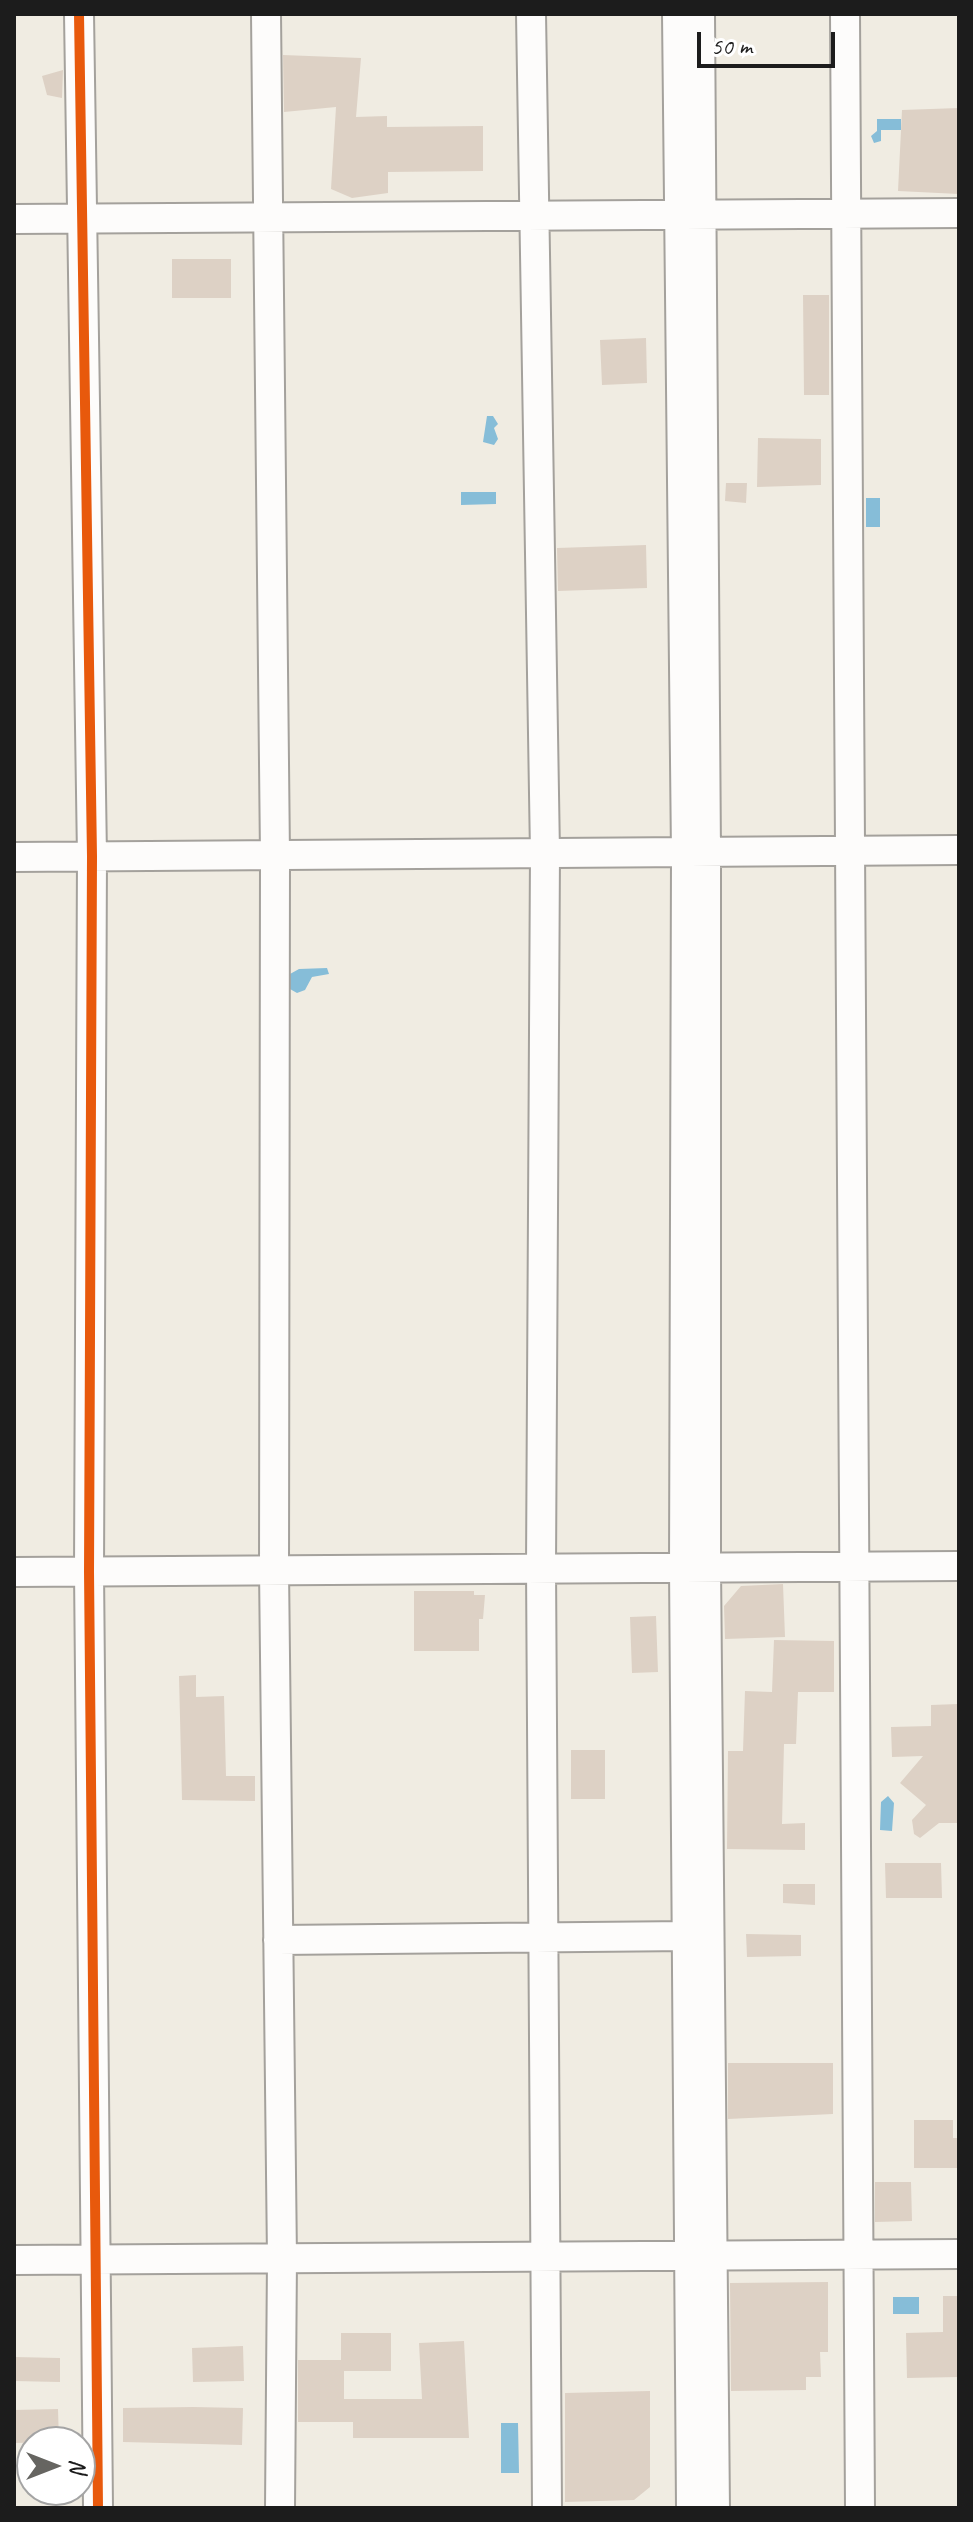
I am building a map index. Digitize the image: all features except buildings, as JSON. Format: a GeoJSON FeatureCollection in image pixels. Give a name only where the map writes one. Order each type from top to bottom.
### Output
{"type":"FeatureCollection","features":[{"type":"Feature","properties":{"kind":"street"},"geometry":{"type":"LineString","coordinates":[[79,14],[92,856],[89,1571],[98,2508]]}},
{"type":"Feature","properties":{"kind":"street"},"geometry":{"type":"LineString","coordinates":[[266,14],[275,856],[274,1570],[282,2258],[280,2508]]}},
{"type":"Feature","properties":{"kind":"street"},"geometry":{"type":"LineString","coordinates":[[531,14],[545,853],[541,1567],[547,2508]]}},
{"type":"Feature","properties":{"kind":"street"},"geometry":{"type":"LineString","coordinates":[[677,14],[690,216],[696,854],[695,1568],[700,2255],[691,2508]]}},
{"type":"Feature","properties":{"kind":"street"},"geometry":{"type":"LineString","coordinates":[[690,216],[700,14]]}},
{"type":"Feature","properties":{"kind":"street"},"geometry":{"type":"LineString","coordinates":[[845,14],[860,2508]]}},
{"type":"Feature","properties":{"kind":"street"},"geometry":{"type":"LineString","coordinates":[[14,219],[80,221],[268,215],[959,213]]}},
{"type":"Feature","properties":{"kind":"street"},"geometry":{"type":"LineString","coordinates":[[14,857],[959,850]]}},
{"type":"Feature","properties":{"kind":"street"},"geometry":{"type":"LineString","coordinates":[[14,1572],[959,1566]]}},
{"type":"Feature","properties":{"kind":"street"},"geometry":{"type":"LineString","coordinates":[[695,1568],[688,1936],[700,2255],[715,2508]]}},
{"type":"Feature","properties":{"kind":"street"},"geometry":{"type":"LineString","coordinates":[[278,1940],[688,1936]]}},
{"type":"Feature","properties":{"kind":"street"},"geometry":{"type":"LineString","coordinates":[[14,2260],[959,2254]]}},
{"type":"Feature","properties":{"kind":"water"},"geometry":{"type":"Polygon","coordinates":[[[877,119],[901,119],[901,130],[881,130],[881,141],[874,143],[871,136],[877,131],[877,119]]]}},
{"type":"Feature","properties":{"kind":"water"},"geometry":{"type":"Polygon","coordinates":[[[487,416],[493,416],[498,424],[494,428],[498,439],[494,445],[483,442],[487,416]]]}},
{"type":"Feature","properties":{"kind":"water"},"geometry":{"type":"Polygon","coordinates":[[[461,492],[496,492],[496,504],[461,505],[461,492]]]}},
{"type":"Feature","properties":{"kind":"water"},"geometry":{"type":"Polygon","coordinates":[[[866,498],[880,498],[880,527],[866,527],[866,498]]]}},
{"type":"Feature","properties":{"kind":"water"},"geometry":{"type":"Polygon","coordinates":[[[327,968],[329,974],[312,977],[305,990],[297,993],[290,989],[290,974],[299,969],[327,968]]]}},
{"type":"Feature","properties":{"kind":"water"},"geometry":{"type":"Polygon","coordinates":[[[888,1796],[894,1803],[892,1831],[880,1830],[881,1802],[888,1796]]]}},
{"type":"Feature","properties":{"kind":"water"},"geometry":{"type":"Polygon","coordinates":[[[893,2297],[919,2297],[919,2314],[893,2314],[893,2297]]]}},
{"type":"Feature","properties":{"kind":"water"},"geometry":{"type":"Polygon","coordinates":[[[501,2423],[518,2423],[519,2473],[501,2473],[501,2423]]]}},
{"type":"Feature","properties":{"kind":"cycle path"},"geometry":{"type":"LineString","coordinates":[[79,14],[92,856],[89,1571],[98,2508]]}}]}
